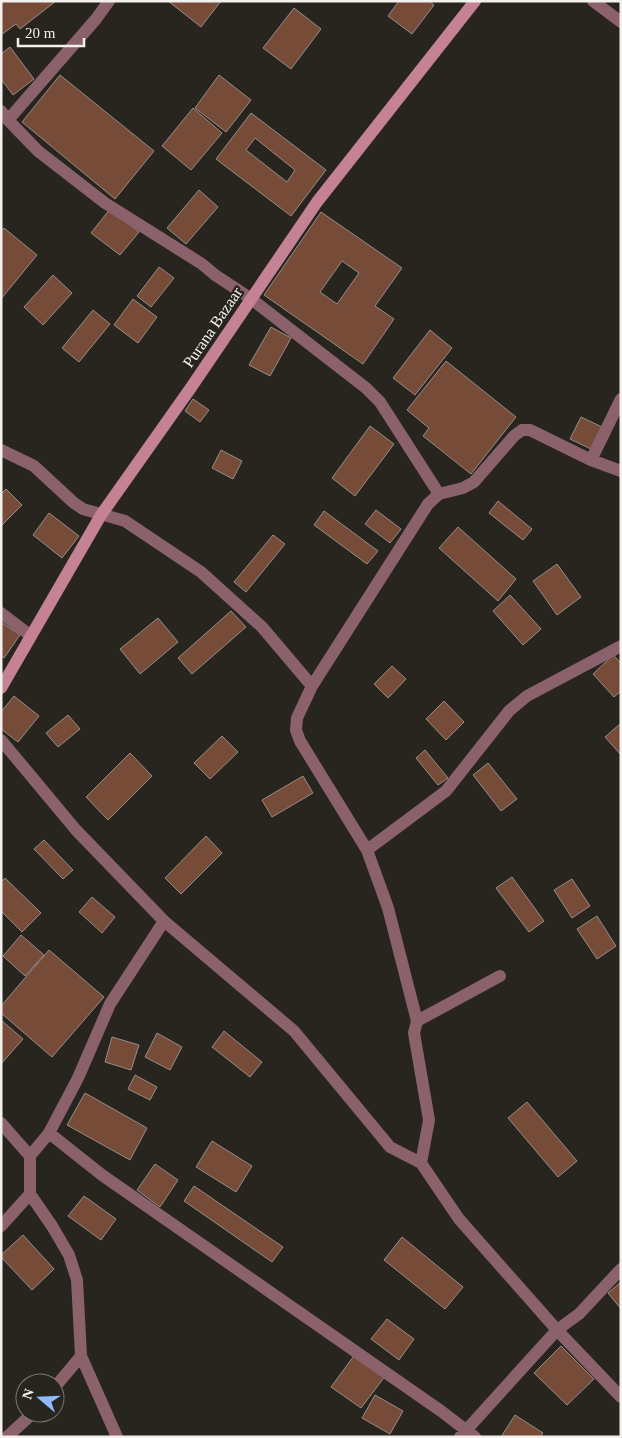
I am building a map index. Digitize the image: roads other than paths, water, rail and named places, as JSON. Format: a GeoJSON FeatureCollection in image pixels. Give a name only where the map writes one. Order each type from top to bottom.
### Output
{"type":"FeatureCollection","features":[{"type":"Feature","properties":{"kind":"street"},"geometry":{"type":"LineString","coordinates":[[108,1],[96,18],[5,116],[38,151],[105,203],[202,264],[250,298],[366,388],[380,402],[439,494]]}},
{"type":"Feature","properties":{"kind":"street","name":"Purana Bazaar"},"geometry":{"type":"LineString","coordinates":[[1,688],[101,515],[190,389],[250,298],[317,202],[474,1]]}},
{"type":"Feature","properties":{"kind":"street"},"geometry":{"type":"LineString","coordinates":[[594,1],[621,22]]}},
{"type":"Feature","properties":{"kind":"street"},"geometry":{"type":"LineString","coordinates":[[591,460],[621,399]]}},
{"type":"Feature","properties":{"kind":"street"},"geometry":{"type":"LineString","coordinates":[[421,1163],[429,1120],[414,1033],[417,1021],[388,908],[367,850],[300,741],[296,730],[297,718],[312,686],[428,504],[439,494],[463,488],[474,482],[514,436],[522,430],[530,430],[591,460],[621,471]]}},
{"type":"Feature","properties":{"kind":"street"},"geometry":{"type":"LineString","coordinates":[[1,450],[34,466],[83,509],[125,521],[201,572],[262,627],[312,686]]}},
{"type":"Feature","properties":{"kind":"street"},"geometry":{"type":"LineString","coordinates":[[1,613],[31,636]]}},
{"type":"Feature","properties":{"kind":"street"},"geometry":{"type":"LineString","coordinates":[[367,850],[446,791],[509,711],[527,696],[621,646]]}},
{"type":"Feature","properties":{"kind":"street"},"geometry":{"type":"LineString","coordinates":[[1,740],[76,830],[164,921],[294,1030],[390,1147],[421,1163],[459,1219],[557,1330],[621,1397]]}},
{"type":"Feature","properties":{"kind":"street"},"geometry":{"type":"LineString","coordinates":[[117,1437],[81,1356],[77,1280],[70,1255],[30,1194],[30,1156],[49,1133],[78,1078],[110,1004],[164,921]]}},
{"type":"Feature","properties":{"kind":"street"},"geometry":{"type":"LineString","coordinates":[[417,1021],[500,976]]}},
{"type":"Feature","properties":{"kind":"street"},"geometry":{"type":"LineString","coordinates":[[1,1123],[30,1156]]}},
{"type":"Feature","properties":{"kind":"street"},"geometry":{"type":"LineString","coordinates":[[49,1133],[102,1175],[441,1410],[467,1434],[557,1330],[579,1314],[621,1269]]}},
{"type":"Feature","properties":{"kind":"street"},"geometry":{"type":"LineString","coordinates":[[1,1226],[30,1194]]}},
{"type":"Feature","properties":{"kind":"street"},"geometry":{"type":"LineString","coordinates":[[65,1375],[81,1356]]}},
{"type":"Feature","properties":{"kind":"street"},"geometry":{"type":"LineString","coordinates":[[7,1437],[22,1423]]}}]}
